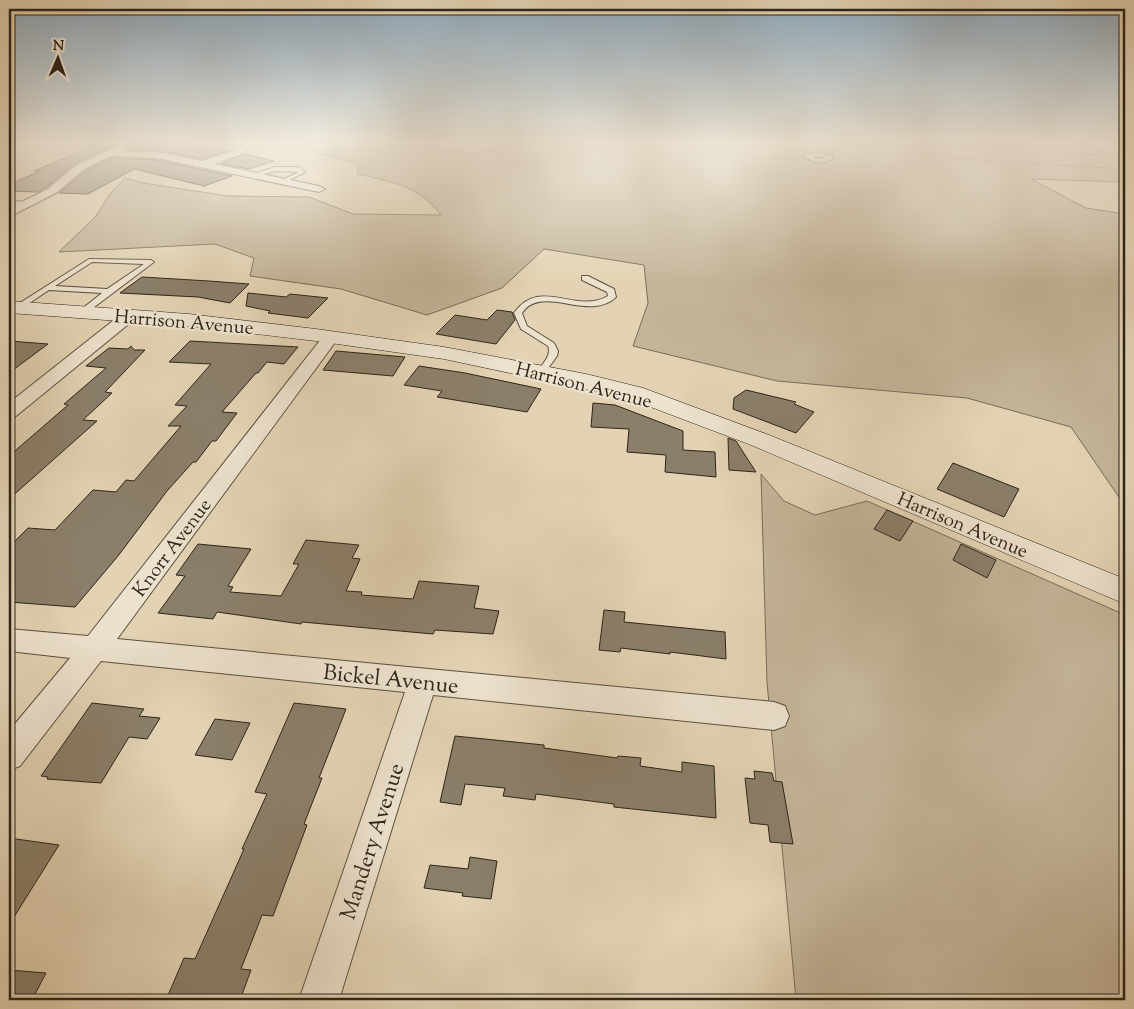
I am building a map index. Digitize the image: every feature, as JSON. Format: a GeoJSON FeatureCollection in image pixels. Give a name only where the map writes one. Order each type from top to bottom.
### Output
{"type":"FeatureCollection","features":[{"type":"Feature","properties":{"kind":"main road","name":"Harrison Avenue"},"geometry":{"type":"LineString","coordinates":[[12,308],[130,315],[331,337],[444,353],[541,372],[635,394],[687,411],[1125,592]]}},
{"type":"Feature","properties":{"kind":"street"},"geometry":{"type":"LineString","coordinates":[[9,213],[55,188]]}},
{"type":"Feature","properties":{"kind":"street"},"geometry":{"type":"LineString","coordinates":[[315,188],[319,189]]}},
{"type":"Feature","properties":{"kind":"street"},"geometry":{"type":"LineString","coordinates":[[9,412],[130,315]]}},
{"type":"Feature","properties":{"kind":"street","name":"Knorr Avenue"},"geometry":{"type":"LineString","coordinates":[[9,755],[94,649],[331,337]]}},
{"type":"Feature","properties":{"kind":"street","name":"Bickel Avenue"},"geometry":{"type":"LineString","coordinates":[[9,640],[774,716]]}},
{"type":"Feature","properties":{"kind":"street","name":"Mandery Avenue"},"geometry":{"type":"LineString","coordinates":[[319,1000],[423,681]]}},
{"type":"Feature","properties":{"kind":"lane"},"geometry":{"type":"LineString","coordinates":[[9,202],[28,203]]}},
{"type":"Feature","properties":{"kind":"lane"},"geometry":{"type":"LineString","coordinates":[[12,308],[91,260],[151,262],[82,312]]}},
{"type":"Feature","properties":{"kind":"lane"},"geometry":{"type":"LineString","coordinates":[[541,372],[553,356],[554,351],[551,346],[524,327],[518,313],[520,308],[527,301],[538,299],[601,304],[612,297],[611,291],[585,278]]}},
{"type":"Feature","properties":{"kind":"lane"},"geometry":{"type":"LineString","coordinates":[[47,288],[109,291]]}},
{"type":"Feature","properties":{"kind":"path"},"geometry":{"type":"LineString","coordinates":[[1117,193],[1125,194]]}},
{"type":"Feature","properties":{"kind":"shaded area"},"geometry":{"type":"Polygon","coordinates":[[[116,188],[176,188],[228,196],[309,197],[353,214],[441,215],[408,188],[1048,188],[1086,208],[1125,214],[1125,506],[1071,427],[967,398],[777,381],[633,346],[648,303],[644,265],[544,249],[502,288],[427,315],[341,289],[250,276],[254,258],[215,244],[59,252],[96,216],[116,188]]]}},
{"type":"Feature","properties":{"kind":"shaded area"},"geometry":{"type":"Polygon","coordinates":[[[761,474],[784,501],[815,515],[867,501],[1125,615],[1125,1000],[796,1000],[767,682],[761,474]]]}},
{"type":"Feature","properties":{"kind":"building"},"geometry":{"type":"Polygon","coordinates":[[[9,188],[45,188],[37,192],[9,191],[9,188]]]}},
{"type":"Feature","properties":{"kind":"building"},"geometry":{"type":"Polygon","coordinates":[[[65,188],[99,188],[88,194],[59,193],[65,188]]]}},
{"type":"Feature","properties":{"kind":"building"},"geometry":{"type":"Polygon","coordinates":[[[142,277],[249,284],[230,303],[198,297],[120,293],[142,277]]]}},
{"type":"Feature","properties":{"kind":"building"},"geometry":{"type":"Polygon","coordinates":[[[248,293],[286,297],[290,294],[328,298],[308,318],[268,313],[270,311],[246,306],[248,293]]]}},
{"type":"Feature","properties":{"kind":"building"},"geometry":{"type":"Polygon","coordinates":[[[497,310],[512,312],[515,320],[496,344],[436,334],[455,315],[487,320],[497,310]]]}},
{"type":"Feature","properties":{"kind":"building"},"geometry":{"type":"Polygon","coordinates":[[[9,341],[48,344],[9,373],[9,341]]]}},
{"type":"Feature","properties":{"kind":"building"},"geometry":{"type":"Polygon","coordinates":[[[190,341],[298,347],[284,364],[267,362],[222,412],[237,413],[216,441],[212,441],[196,462],[193,462],[167,491],[118,556],[75,607],[9,602],[9,547],[28,528],[55,530],[93,490],[116,492],[126,480],[134,481],[181,426],[168,426],[187,406],[175,405],[211,364],[169,362],[190,341]]]}},
{"type":"Feature","properties":{"kind":"building"},"geometry":{"type":"Polygon","coordinates":[[[131,346],[134,350],[145,350],[105,392],[112,393],[83,420],[97,421],[9,499],[9,456],[68,405],[64,404],[106,368],[86,366],[109,348],[128,349],[131,346]]]}},
{"type":"Feature","properties":{"kind":"building"},"geometry":{"type":"Polygon","coordinates":[[[336,351],[405,357],[393,376],[323,370],[336,351]]]}},
{"type":"Feature","properties":{"kind":"building"},"geometry":{"type":"Polygon","coordinates":[[[419,366],[465,373],[541,389],[527,412],[437,397],[442,391],[404,385],[419,366]]]}},
{"type":"Feature","properties":{"kind":"building"},"geometry":{"type":"Polygon","coordinates":[[[746,390],[796,402],[794,404],[814,412],[796,433],[733,409],[734,398],[746,390]]]}},
{"type":"Feature","properties":{"kind":"building"},"geometry":{"type":"Polygon","coordinates":[[[593,403],[615,405],[683,431],[683,450],[715,452],[716,477],[665,472],[666,455],[627,452],[629,429],[591,427],[593,403]]]}},
{"type":"Feature","properties":{"kind":"building"},"geometry":{"type":"Polygon","coordinates":[[[728,438],[736,441],[756,472],[729,470],[728,438]]]}},
{"type":"Feature","properties":{"kind":"building"},"geometry":{"type":"Polygon","coordinates":[[[953,463],[1019,489],[1004,517],[937,489],[953,463]]]}},
{"type":"Feature","properties":{"kind":"building"},"geometry":{"type":"Polygon","coordinates":[[[887,510],[913,521],[900,541],[874,529],[887,510]]]}},
{"type":"Feature","properties":{"kind":"building"},"geometry":{"type":"Polygon","coordinates":[[[306,540],[359,545],[352,558],[360,559],[346,591],[362,592],[361,595],[413,599],[419,581],[479,586],[474,608],[499,611],[493,634],[435,630],[433,634],[302,622],[301,624],[217,612],[213,619],[158,613],[185,576],[176,575],[198,544],[251,549],[228,586],[233,587],[230,592],[281,596],[299,564],[293,564],[306,540]]]}},
{"type":"Feature","properties":{"kind":"building"},"geometry":{"type":"Polygon","coordinates":[[[961,544],[996,560],[987,578],[953,560],[961,544]]]}},
{"type":"Feature","properties":{"kind":"building"},"geometry":{"type":"Polygon","coordinates":[[[604,610],[625,612],[624,622],[725,632],[726,659],[621,648],[620,652],[599,650],[604,610]]]}},
{"type":"Feature","properties":{"kind":"building"},"geometry":{"type":"Polygon","coordinates":[[[92,703],[144,709],[139,716],[160,718],[147,739],[129,737],[101,783],[47,779],[48,777],[41,776],[92,703]]]}},
{"type":"Feature","properties":{"kind":"building"},"geometry":{"type":"Polygon","coordinates":[[[294,703],[346,709],[319,778],[322,778],[304,824],[307,825],[273,916],[262,915],[241,969],[251,970],[240,1000],[166,1000],[184,958],[195,959],[244,849],[242,849],[267,794],[255,792],[294,703]]]}},
{"type":"Feature","properties":{"kind":"building"},"geometry":{"type":"Polygon","coordinates":[[[215,719],[250,723],[232,760],[195,755],[215,719]]]}},
{"type":"Feature","properties":{"kind":"building"},"geometry":{"type":"Polygon","coordinates":[[[455,736],[544,745],[544,748],[617,758],[618,756],[641,758],[640,766],[682,772],[682,762],[714,766],[716,818],[614,807],[614,804],[536,794],[535,800],[503,796],[505,788],[465,784],[461,805],[440,802],[455,736]]]}},
{"type":"Feature","properties":{"kind":"building"},"geometry":{"type":"Polygon","coordinates":[[[754,771],[772,773],[774,781],[782,782],[793,844],[770,842],[768,825],[750,823],[745,778],[755,779],[754,771]]]}},
{"type":"Feature","properties":{"kind":"building"},"geometry":{"type":"Polygon","coordinates":[[[9,838],[59,845],[9,925],[9,838]]]}},
{"type":"Feature","properties":{"kind":"building"},"geometry":{"type":"Polygon","coordinates":[[[470,857],[497,861],[491,899],[462,896],[463,893],[424,888],[430,865],[468,869],[470,857]]]}},
{"type":"Feature","properties":{"kind":"building"},"geometry":{"type":"Polygon","coordinates":[[[9,970],[46,973],[33,998],[9,996],[9,970]]]}}]}
